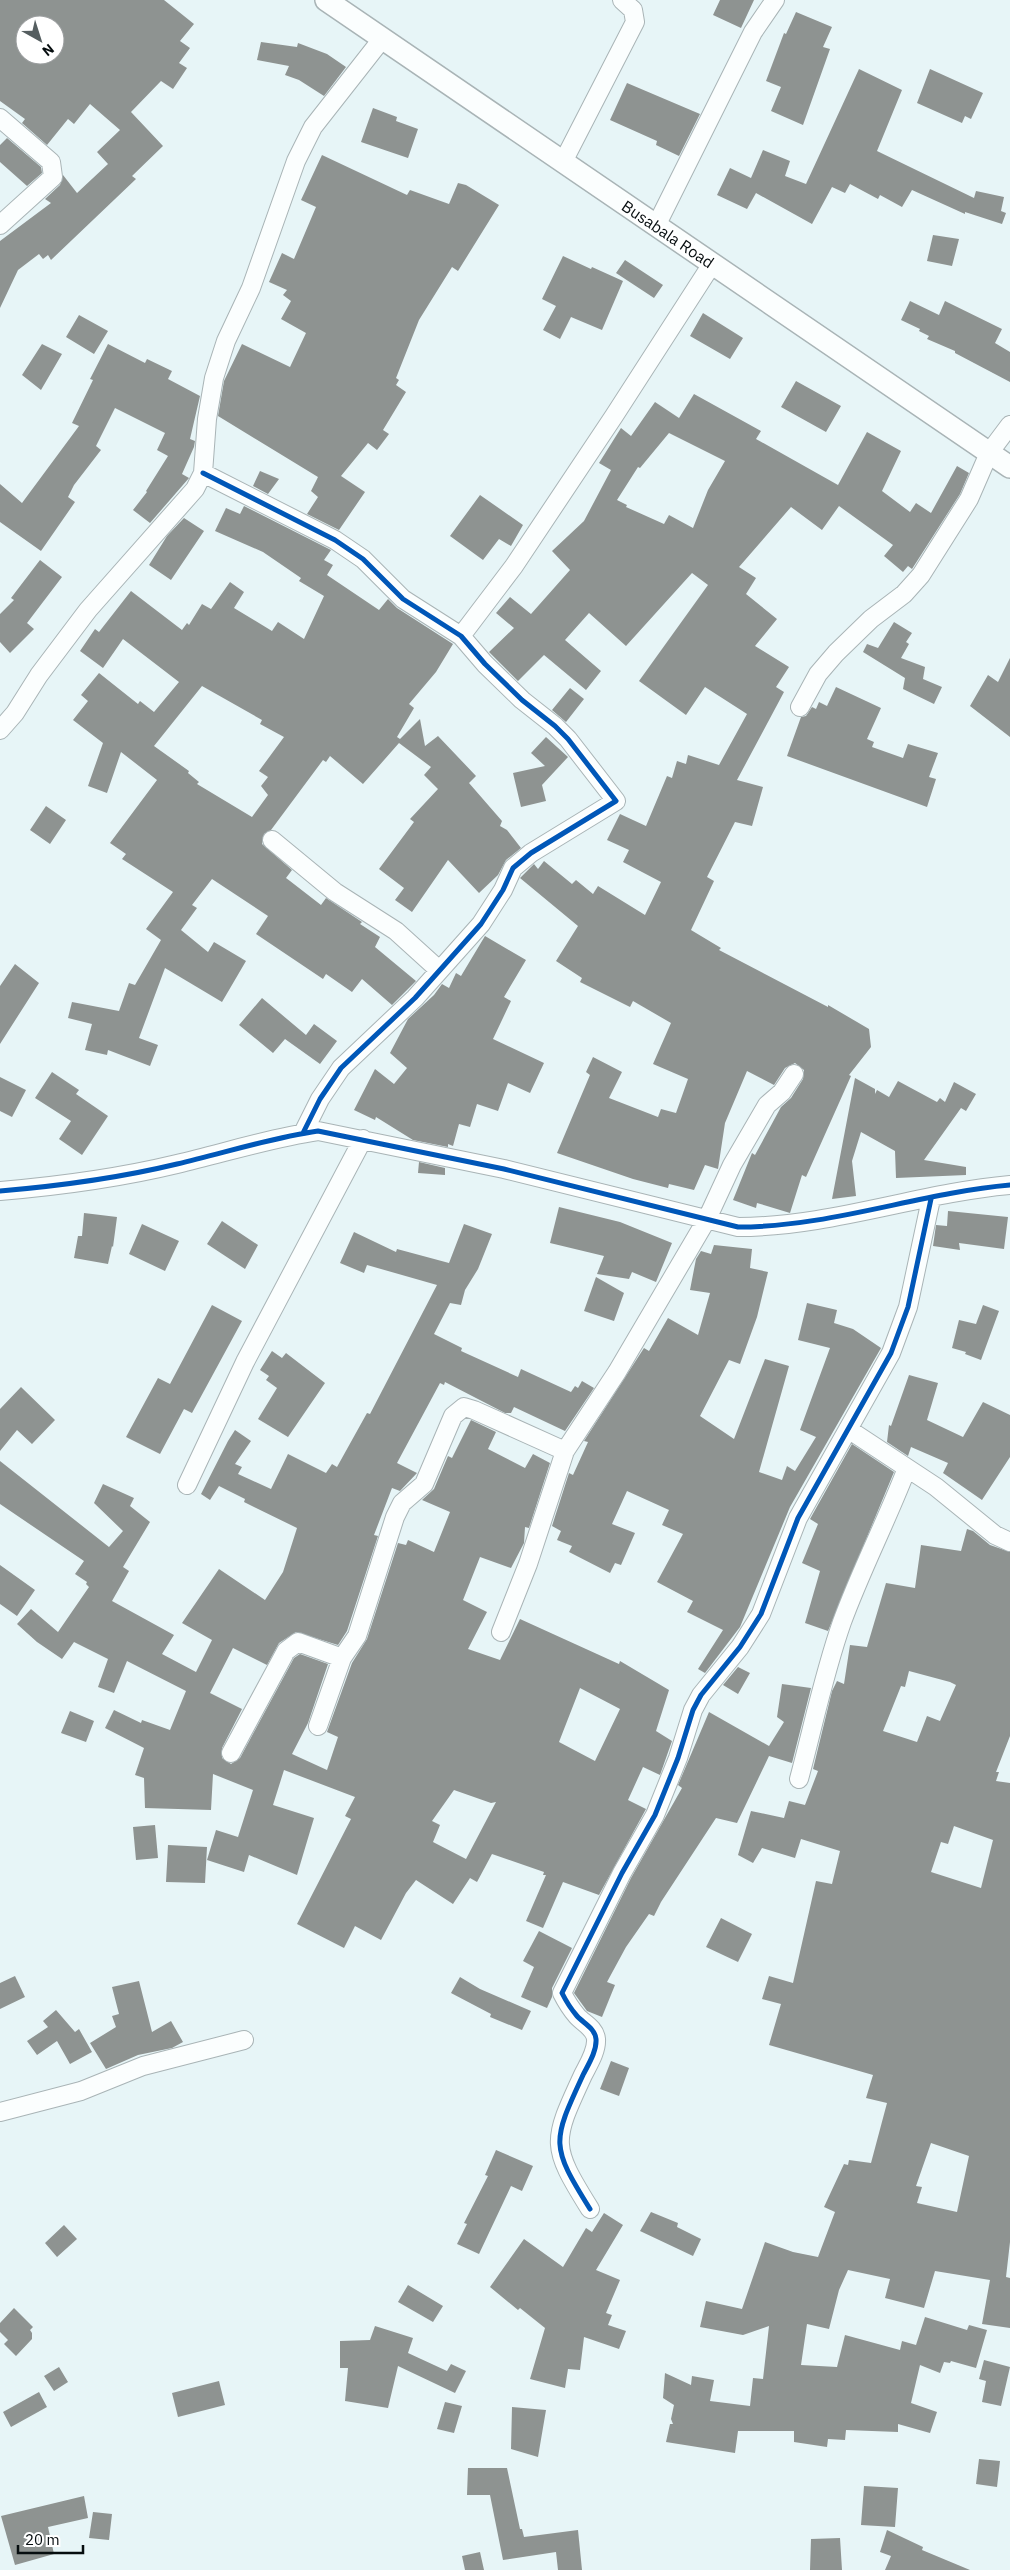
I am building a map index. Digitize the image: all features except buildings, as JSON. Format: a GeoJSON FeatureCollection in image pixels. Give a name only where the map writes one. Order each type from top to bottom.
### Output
{"type":"FeatureCollection","features":[{"type":"Feature","properties":{"kind":"street","name":"Busabala Road"},"geometry":{"type":"LineString","coordinates":[[326,0],[1010,467]]}},
{"type":"Feature","properties":{"kind":"street"},"geometry":{"type":"LineString","coordinates":[[563,162],[635,22],[633,10],[622,0]]}},
{"type":"Feature","properties":{"kind":"street"},"geometry":{"type":"LineString","coordinates":[[656,226],[754,32],[775,0]]}},
{"type":"Feature","properties":{"kind":"street"},"geometry":{"type":"LineString","coordinates":[[0,730],[15,713],[39,675],[88,610],[196,490],[203,473],[207,418],[214,378],[226,341],[254,279],[296,161],[313,126],[382,39]]}},
{"type":"Feature","properties":{"kind":"street"},"geometry":{"type":"LineString","coordinates":[[0,118],[51,162],[54,172],[54,177],[0,225]]}},
{"type":"Feature","properties":{"kind":"street"},"geometry":{"type":"LineString","coordinates":[[461,636],[514,566],[712,264]]}},
{"type":"Feature","properties":{"kind":"street"},"geometry":{"type":"LineString","coordinates":[[800,707],[818,674],[836,653],[871,619],[904,594],[921,576],[969,499],[989,453],[1010,425]]}},
{"type":"Feature","properties":{"kind":"street"},"geometry":{"type":"LineString","coordinates":[[203,473],[335,540],[363,559],[404,599],[461,636],[485,664],[522,700],[555,726],[568,739],[616,801],[520,861],[513,868],[481,924],[414,998],[341,1068],[320,1099],[303,1133]]}},
{"type":"Feature","properties":{"kind":"street"},"geometry":{"type":"LineString","coordinates":[[272,840],[324,883],[402,936],[439,970]]}},
{"type":"Feature","properties":{"kind":"street"},"geometry":{"type":"LineString","coordinates":[[501,1632],[528,1564],[565,1451],[617,1372],[707,1219],[732,1165],[767,1105],[782,1092],[794,1074]]}},
{"type":"Feature","properties":{"kind":"street"},"geometry":{"type":"LineString","coordinates":[[0,1191],[56,1186],[175,1165],[303,1133],[318,1131],[504,1169],[738,1227],[773,1227],[986,1187],[1010,1185]]}},
{"type":"Feature","properties":{"kind":"street"},"geometry":{"type":"LineString","coordinates":[[187,1485],[246,1362],[363,1139]]}},
{"type":"Feature","properties":{"kind":"street"},"geometry":{"type":"LineString","coordinates":[[590,2209],[566,2172],[558,2138],[562,2120],[591,2058],[596,2039],[594,2031],[578,2017],[562,1993],[622,1872],[655,1815],[678,1758],[693,1710],[701,1694],[740,1647],[761,1614],[798,1518],[869,1394],[902,1328],[931,1198]]}},
{"type":"Feature","properties":{"kind":"street"},"geometry":{"type":"LineString","coordinates":[[318,1726],[342,1658],[357,1636],[395,1517],[402,1503],[424,1484],[453,1416],[464,1407],[474,1410],[565,1451]]}},
{"type":"Feature","properties":{"kind":"street"},"geometry":{"type":"LineString","coordinates":[[848,1429],[936,1486],[995,1535],[1010,1542]]}},
{"type":"Feature","properties":{"kind":"street"},"geometry":{"type":"LineString","coordinates":[[799,1780],[826,1673],[842,1624],[856,1584],[907,1468]]}},
{"type":"Feature","properties":{"kind":"street"},"geometry":{"type":"LineString","coordinates":[[231,1754],[286,1651],[298,1642],[342,1658]]}},
{"type":"Feature","properties":{"kind":"street"},"geometry":{"type":"LineString","coordinates":[[0,2112],[81,2091],[144,2066],[244,2040]]}},
{"type":"Feature","properties":{"kind":"cycle path"},"geometry":{"type":"LineString","coordinates":[[203,473],[335,540],[363,559],[403,599],[461,636],[485,664],[522,700],[555,726],[568,739],[616,801],[531,853],[513,868],[503,890],[481,924],[415,998],[341,1068],[320,1099],[303,1133]]}},
{"type":"Feature","properties":{"kind":"cycle path"},"geometry":{"type":"LineString","coordinates":[[0,1191],[67,1184],[133,1173],[318,1131],[504,1169],[738,1227],[773,1226],[807,1222],[942,1195],[1010,1185]]}},
{"type":"Feature","properties":{"kind":"cycle path"},"geometry":{"type":"LineString","coordinates":[[590,2209],[568,2170],[562,2156],[560,2143],[565,2115],[592,2058],[596,2039],[588,2026],[579,2019],[562,1993],[622,1873],[655,1815],[678,1758],[693,1710],[701,1695],[740,1647],[761,1614],[798,1518],[891,1353],[908,1307],[931,1199]]}}]}
